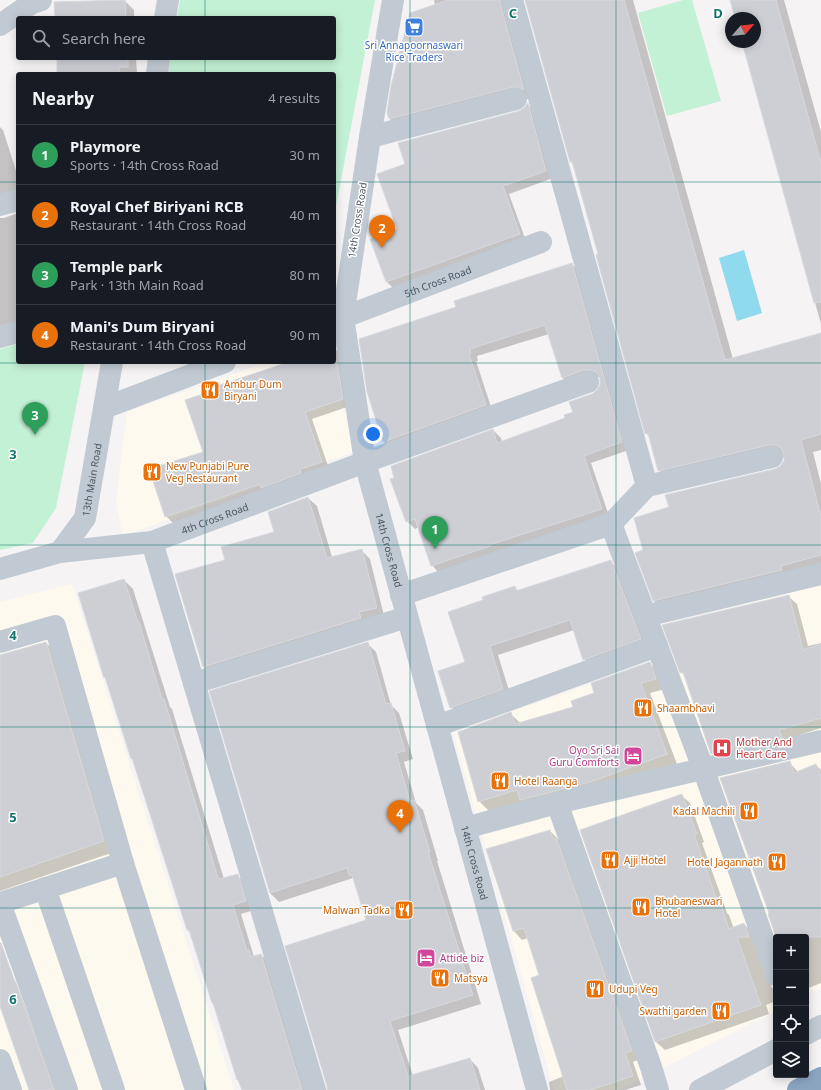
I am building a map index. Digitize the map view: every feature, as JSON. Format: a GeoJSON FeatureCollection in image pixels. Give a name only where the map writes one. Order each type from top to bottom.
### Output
{"type":"FeatureCollection","features":[{"type":"Feature","properties":{"kind":"highway"},"geometry":{"type":"LineString","coordinates":[[798,1090],[821,1078]]}},
{"type":"Feature","properties":{"kind":"street"},"geometry":{"type":"LineString","coordinates":[[0,25],[32,3],[41,0]]}},
{"type":"Feature","properties":{"kind":"street"},"geometry":{"type":"LineString","coordinates":[[165,16],[168,0]]}},
{"type":"Feature","properties":{"kind":"street","name":"14th Cross Road"},"geometry":{"type":"LineString","coordinates":[[393,0],[338,319],[365,462],[537,1090]]}},
{"type":"Feature","properties":{"kind":"street"},"geometry":{"type":"LineString","coordinates":[[512,0],[647,486]]}},
{"type":"Feature","properties":{"kind":"street"},"geometry":{"type":"LineString","coordinates":[[157,72],[160,60]]}},
{"type":"Feature","properties":{"kind":"street"},"geometry":{"type":"LineString","coordinates":[[370,137],[516,98]]}},
{"type":"Feature","properties":{"kind":"street"},"geometry":{"type":"LineString","coordinates":[[0,205],[16,201]]}},
{"type":"Feature","properties":{"kind":"street","name":"5th Cross Road"},"geometry":{"type":"LineString","coordinates":[[338,319],[541,242]]}},
{"type":"Feature","properties":{"kind":"street"},"geometry":{"type":"LineString","coordinates":[[0,337],[16,333]]}},
{"type":"Feature","properties":{"kind":"street","name":"13th Main Road"},"geometry":{"type":"LineString","coordinates":[[60,552],[85,518],[112,364]]}},
{"type":"Feature","properties":{"kind":"street"},"geometry":{"type":"LineString","coordinates":[[104,408],[220,364]]}},
{"type":"Feature","properties":{"kind":"street","name":"4th Cross Road"},"geometry":{"type":"LineString","coordinates":[[60,552],[152,542],[365,462],[588,382]]}},
{"type":"Feature","properties":{"kind":"street"},"geometry":{"type":"LineString","coordinates":[[401,595],[611,524],[647,486],[772,457]]}},
{"type":"Feature","properties":{"kind":"street"},"geometry":{"type":"LineString","coordinates":[[611,524],[703,768],[774,970]]}},
{"type":"Feature","properties":{"kind":"street"},"geometry":{"type":"LineString","coordinates":[[152,542],[314,1090]]}},
{"type":"Feature","properties":{"kind":"street"},"geometry":{"type":"LineString","coordinates":[[0,569],[60,552]]}},
{"type":"Feature","properties":{"kind":"street"},"geometry":{"type":"LineString","coordinates":[[645,616],[821,574]]}},
{"type":"Feature","properties":{"kind":"street"},"geometry":{"type":"LineString","coordinates":[[194,683],[407,617]]}},
{"type":"Feature","properties":{"kind":"street"},"geometry":{"type":"LineString","coordinates":[[0,642],[55,626],[123,863],[196,1090]]}},
{"type":"Feature","properties":{"kind":"street"},"geometry":{"type":"LineString","coordinates":[[437,726],[656,646]]}},
{"type":"Feature","properties":{"kind":"street"},"geometry":{"type":"LineString","coordinates":[[465,828],[556,803],[821,741]]}},
{"type":"Feature","properties":{"kind":"street"},"geometry":{"type":"LineString","coordinates":[[556,803],[658,1090]]}},
{"type":"Feature","properties":{"kind":"street"},"geometry":{"type":"LineString","coordinates":[[67,1090],[0,903],[123,863]]}},
{"type":"Feature","properties":{"kind":"street"},"geometry":{"type":"LineString","coordinates":[[45,888],[114,1090]]}},
{"type":"Feature","properties":{"kind":"street"},"geometry":{"type":"LineString","coordinates":[[809,1032],[821,1026]]}},
{"type":"Feature","properties":{"kind":"street"},"geometry":{"type":"LineString","coordinates":[[700,1090],[773,1052]]}},
{"type":"Feature","properties":{"kind":"street"},"geometry":{"type":"LineString","coordinates":[[0,1060],[10,1090]]}},
{"type":"Feature","properties":{"kind":"shaded area"},"geometry":{"type":"Polygon","coordinates":[[[261,364],[334,364],[353,452],[123,536],[116,503],[127,412],[261,364]]]}},
{"type":"Feature","properties":{"kind":"shaded area"},"geometry":{"type":"Polygon","coordinates":[[[72,584],[234,1090],[0,1090],[0,602],[72,584]]]}},
{"type":"Feature","properties":{"kind":"shaded area"},"geometry":{"type":"Polygon","coordinates":[[[821,585],[821,988],[809,994],[809,934],[773,934],[773,1013],[619,1090],[554,1090],[453,732],[669,657],[657,626],[821,585]]]}},
{"type":"Feature","properties":{"kind":"green space"},"geometry":{"type":"Polygon","coordinates":[[[180,0],[375,0],[336,206],[336,72],[168,72],[170,60],[336,60],[336,16],[177,16],[180,0]]]}},
{"type":"Feature","properties":{"kind":"green space"},"geometry":{"type":"Polygon","coordinates":[[[683,0],[692,0],[721,101],[667,116],[638,13],[683,0]]]}},
{"type":"Feature","properties":{"kind":"green space"},"geometry":{"type":"Polygon","coordinates":[[[16,345],[16,364],[85,364],[56,508],[33,543],[0,550],[0,349],[16,345]]]}},
{"type":"Feature","properties":{"kind":"water"},"geometry":{"type":"Polygon","coordinates":[[[744,250],[762,313],[737,321],[719,258],[744,250]]]}},
{"type":"Feature","properties":{"kind":"building"},"geometry":{"type":"Polygon","coordinates":[[[125,0],[126,16],[55,16],[54,2],[125,0]]]}},
{"type":"Feature","properties":{"kind":"building"},"geometry":{"type":"Polygon","coordinates":[[[448,0],[500,0],[524,90],[519,87],[513,87],[389,119],[387,112],[391,86],[410,13],[448,0]]]}},
{"type":"Feature","properties":{"kind":"building"},"geometry":{"type":"Polygon","coordinates":[[[525,0],[624,0],[725,360],[821,333],[821,434],[801,440],[821,516],[821,555],[781,566],[782,570],[653,601],[635,553],[643,550],[634,518],[669,507],[665,495],[775,469],[784,461],[784,455],[781,448],[775,445],[769,445],[658,471],[648,433],[645,434],[596,255],[598,254],[572,161],[570,162],[525,0]]]}},
{"type":"Feature","properties":{"kind":"building"},"geometry":{"type":"Polygon","coordinates":[[[730,0],[776,0],[821,163],[821,302],[814,303],[744,48],[761,48],[761,12],[733,12],[730,0]]]}},
{"type":"Feature","properties":{"kind":"building"},"geometry":{"type":"Polygon","coordinates":[[[57,60],[128,60],[128,67],[119,67],[119,72],[57,72],[57,60]]]}},
{"type":"Feature","properties":{"kind":"building"},"geometry":{"type":"Polygon","coordinates":[[[528,103],[546,171],[503,186],[520,234],[386,282],[370,239],[397,229],[377,174],[405,164],[398,143],[519,111],[528,103]]]}},
{"type":"Feature","properties":{"kind":"building"},"geometry":{"type":"Polygon","coordinates":[[[572,263],[622,442],[584,456],[602,509],[489,545],[490,546],[431,566],[415,519],[406,522],[390,479],[394,478],[391,466],[493,429],[497,443],[565,418],[564,415],[573,412],[569,402],[592,394],[600,385],[600,378],[596,372],[584,370],[562,378],[545,325],[470,349],[471,353],[469,354],[486,405],[383,442],[367,392],[359,339],[456,307],[454,301],[572,263]]]}},
{"type":"Feature","properties":{"kind":"building"},"geometry":{"type":"Polygon","coordinates":[[[337,362],[343,399],[305,412],[322,462],[300,469],[301,473],[261,488],[260,484],[165,517],[149,469],[203,452],[185,400],[206,393],[205,390],[283,364],[336,364],[337,362]]]}},
{"type":"Feature","properties":{"kind":"building"},"geometry":{"type":"Polygon","coordinates":[[[308,497],[327,558],[362,549],[377,608],[359,612],[361,618],[203,667],[175,574],[225,560],[221,547],[274,532],[268,512],[308,497]]]}},
{"type":"Feature","properties":{"kind":"building"},"geometry":{"type":"Polygon","coordinates":[[[611,560],[641,639],[583,660],[570,620],[490,646],[503,689],[450,708],[438,671],[465,662],[448,612],[483,600],[482,597],[515,586],[516,591],[611,560]]]}},
{"type":"Feature","properties":{"kind":"building"},"geometry":{"type":"Polygon","coordinates":[[[124,579],[139,622],[162,699],[164,699],[218,878],[238,874],[246,901],[233,905],[247,951],[249,950],[251,957],[261,954],[302,1090],[242,1090],[237,1080],[189,930],[187,930],[132,758],[131,759],[105,677],[104,678],[78,593],[124,579]]]}},
{"type":"Feature","properties":{"kind":"building"},"geometry":{"type":"Polygon","coordinates":[[[789,595],[803,650],[821,644],[821,718],[779,730],[782,737],[711,754],[683,672],[680,673],[662,625],[789,595]]]}},
{"type":"Feature","properties":{"kind":"building"},"geometry":{"type":"Polygon","coordinates":[[[46,642],[104,841],[0,877],[0,655],[46,642]]]}},
{"type":"Feature","properties":{"kind":"building"},"geometry":{"type":"Polygon","coordinates":[[[368,642],[386,704],[391,703],[405,751],[396,753],[410,801],[414,800],[430,852],[428,852],[473,995],[390,1021],[408,1076],[470,1058],[480,1090],[327,1090],[285,946],[366,920],[352,875],[349,875],[347,868],[270,893],[209,691],[368,642]]]}},
{"type":"Feature","properties":{"kind":"building"},"geometry":{"type":"Polygon","coordinates":[[[650,662],[656,679],[641,683],[667,754],[590,782],[520,800],[517,790],[478,802],[458,732],[511,712],[515,724],[573,707],[571,701],[594,693],[591,683],[650,662]]]}},
{"type":"Feature","properties":{"kind":"building"},"geometry":{"type":"Polygon","coordinates":[[[790,761],[794,773],[816,764],[821,776],[821,937],[809,937],[809,934],[775,934],[768,914],[769,913],[720,778],[790,761]]]}},
{"type":"Feature","properties":{"kind":"building"},"geometry":{"type":"Polygon","coordinates":[[[682,794],[697,834],[694,834],[719,906],[721,905],[729,929],[744,923],[749,937],[737,937],[761,1005],[655,1042],[580,830],[682,794]]]}},
{"type":"Feature","properties":{"kind":"building"},"geometry":{"type":"Polygon","coordinates":[[[550,830],[553,839],[556,838],[632,1051],[625,1053],[633,1076],[590,1090],[567,1090],[531,978],[539,975],[524,928],[513,931],[486,849],[550,830]]]}},
{"type":"Feature","properties":{"kind":"building"},"geometry":{"type":"Polygon","coordinates":[[[0,943],[54,1090],[29,1090],[0,1006],[0,943]]]}},
{"type":"Feature","properties":{"kind":"place","name":"Sri Annapoornaswari Rice Traders"},"geometry":{"type":"Point","coordinates":[414,27]}},
{"type":"Feature","properties":{"kind":"place","name":"Royal Chef Biriyani RCB"},"geometry":{"type":"Point","coordinates":[382,248]}},
{"type":"Feature","properties":{"kind":"place","name":"Ambur Dum Biryani"},"geometry":{"type":"Point","coordinates":[210,390]}},
{"type":"Feature","properties":{"kind":"place","name":"Temple park"},"geometry":{"type":"Point","coordinates":[35,435]}},
{"type":"Feature","properties":{"kind":"place","name":"New Punjabi Pure Veg Restaurant"},"geometry":{"type":"Point","coordinates":[152,472]}},
{"type":"Feature","properties":{"kind":"place","name":"Playmore"},"geometry":{"type":"Point","coordinates":[435,549]}},
{"type":"Feature","properties":{"kind":"place","name":"Shaambhavi"},"geometry":{"type":"Point","coordinates":[643,708]}},
{"type":"Feature","properties":{"kind":"place","name":"Mother And Heart Care"},"geometry":{"type":"Point","coordinates":[722,748]}},
{"type":"Feature","properties":{"kind":"place","name":"Oyo Sri Sai Guru Comforts"},"geometry":{"type":"Point","coordinates":[633,756]}},
{"type":"Feature","properties":{"kind":"place","name":"Hotel Raanga"},"geometry":{"type":"Point","coordinates":[500,781]}},
{"type":"Feature","properties":{"kind":"place","name":"Kadal Machili"},"geometry":{"type":"Point","coordinates":[749,811]}},
{"type":"Feature","properties":{"kind":"place","name":"Mani's Dum Biryani"},"geometry":{"type":"Point","coordinates":[400,833]}},
{"type":"Feature","properties":{"kind":"place","name":"Ajji Hotel"},"geometry":{"type":"Point","coordinates":[610,860]}},
{"type":"Feature","properties":{"kind":"place","name":"Hotel Jagannath"},"geometry":{"type":"Point","coordinates":[777,862]}},
{"type":"Feature","properties":{"kind":"place","name":"Bhubaneswari Hotel"},"geometry":{"type":"Point","coordinates":[641,907]}},
{"type":"Feature","properties":{"kind":"place","name":"Malwan Tadka"},"geometry":{"type":"Point","coordinates":[404,910]}},
{"type":"Feature","properties":{"kind":"place","name":"Attide biz"},"geometry":{"type":"Point","coordinates":[426,958]}},
{"type":"Feature","properties":{"kind":"place","name":"Matsya"},"geometry":{"type":"Point","coordinates":[440,978]}},
{"type":"Feature","properties":{"kind":"place","name":"Udupi Veg"},"geometry":{"type":"Point","coordinates":[595,989]}},
{"type":"Feature","properties":{"kind":"place","name":"Swathi garden"},"geometry":{"type":"Point","coordinates":[721,1011]}}]}
